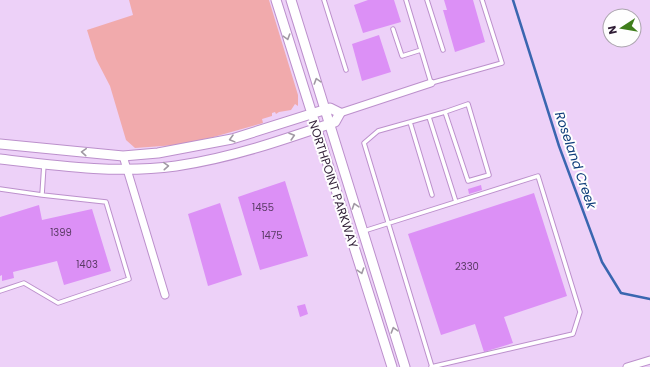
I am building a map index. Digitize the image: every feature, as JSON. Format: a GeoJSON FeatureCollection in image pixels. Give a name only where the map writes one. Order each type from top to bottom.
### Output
{"type":"FeatureCollection","features":[{"type":"Feature","properties":{"kind":"street","name":"NORTHPOINT PARKWAY"},"geometry":{"type":"LineString","coordinates":[[276,0],[392,367]]}},
{"type":"Feature","properties":{"kind":"street","name":"NORTHPOINT PARKWAY"},"geometry":{"type":"LineString","coordinates":[[291,0],[405,367]]}},
{"type":"Feature","properties":{"kind":"street"},"geometry":{"type":"LineString","coordinates":[[0,159],[82,168],[127,169],[176,166],[254,149],[316,129],[335,122],[340,113],[431,83]]}},
{"type":"Feature","properties":{"kind":"street"},"geometry":{"type":"LineString","coordinates":[[0,144],[123,156],[189,149],[232,139],[330,108],[340,113]]}},
{"type":"Feature","properties":{"kind":"street"},"geometry":{"type":"LineString","coordinates":[[123,156],[164,295]]}},
{"type":"Feature","properties":{"kind":"street"},"geometry":{"type":"LineString","coordinates":[[627,367],[648,363]]}},
{"type":"Feature","properties":{"kind":"lane"},"geometry":{"type":"LineString","coordinates":[[324,0],[346,70]]}},
{"type":"Feature","properties":{"kind":"lane"},"geometry":{"type":"LineString","coordinates":[[406,0],[431,83],[502,63],[482,0]]}},
{"type":"Feature","properties":{"kind":"lane"},"geometry":{"type":"LineString","coordinates":[[427,0],[444,50]]}},
{"type":"Feature","properties":{"kind":"lane"},"geometry":{"type":"LineString","coordinates":[[393,29],[402,56],[420,50]]}},
{"type":"Feature","properties":{"kind":"lane"},"geometry":{"type":"LineString","coordinates":[[363,232],[388,224],[456,202],[538,176],[580,312],[573,334],[431,367],[388,224],[364,143],[378,131],[429,117],[468,104],[489,175],[468,181],[445,112]]}},
{"type":"Feature","properties":{"kind":"lane"},"geometry":{"type":"LineString","coordinates":[[429,117],[456,202]]}},
{"type":"Feature","properties":{"kind":"lane"},"geometry":{"type":"LineString","coordinates":[[410,122],[432,195]]}},
{"type":"Feature","properties":{"kind":"lane"},"geometry":{"type":"LineString","coordinates":[[42,195],[44,164]]}},
{"type":"Feature","properties":{"kind":"lane"},"geometry":{"type":"LineString","coordinates":[[0,189],[106,202],[129,279],[58,303],[24,282],[0,291]]}},
{"type":"Feature","properties":{"kind":"shaded area"},"geometry":{"type":"Polygon","coordinates":[[[129,0],[269,0],[298,95],[298,106],[295,104],[291,110],[276,114],[275,112],[272,113],[272,116],[262,119],[263,123],[210,138],[176,145],[135,148],[126,140],[110,86],[96,59],[87,30],[133,15],[129,0]]]}},
{"type":"Feature","properties":{"kind":"building"},"geometry":{"type":"Polygon","coordinates":[[[368,0],[394,0],[401,22],[363,33],[354,5],[368,0]]]}},
{"type":"Feature","properties":{"kind":"building"},"geometry":{"type":"Polygon","coordinates":[[[444,0],[473,0],[485,42],[455,52],[443,10],[447,10],[444,0]]]}},
{"type":"Feature","properties":{"kind":"building"},"geometry":{"type":"Polygon","coordinates":[[[379,35],[391,72],[362,81],[352,44],[379,35]]]}},
{"type":"Feature","properties":{"kind":"building"},"geometry":{"type":"Polygon","coordinates":[[[285,181],[308,256],[260,270],[238,197],[285,181]]]}},
{"type":"Feature","properties":{"kind":"building"},"geometry":{"type":"Polygon","coordinates":[[[481,185],[482,190],[469,194],[468,189],[481,185]]]}},
{"type":"Feature","properties":{"kind":"building"},"geometry":{"type":"Polygon","coordinates":[[[534,193],[567,296],[504,317],[513,343],[484,352],[475,324],[441,335],[408,234],[534,193]]]}},
{"type":"Feature","properties":{"kind":"building"},"geometry":{"type":"Polygon","coordinates":[[[220,203],[242,275],[208,286],[188,214],[220,203]]]}},
{"type":"Feature","properties":{"kind":"building"},"geometry":{"type":"Polygon","coordinates":[[[39,205],[42,220],[92,209],[111,271],[64,285],[57,261],[13,272],[14,278],[2,281],[2,275],[0,276],[0,217],[39,205]]]}},
{"type":"Feature","properties":{"kind":"building"},"geometry":{"type":"Polygon","coordinates":[[[305,304],[308,314],[300,317],[297,306],[305,304]]]}},
{"type":"Feature","properties":{"kind":"waterway","name":"Roseland Creek"},"geometry":{"type":"LineString","coordinates":[[513,0],[559,146],[602,262],[621,293],[650,299]]}}]}
